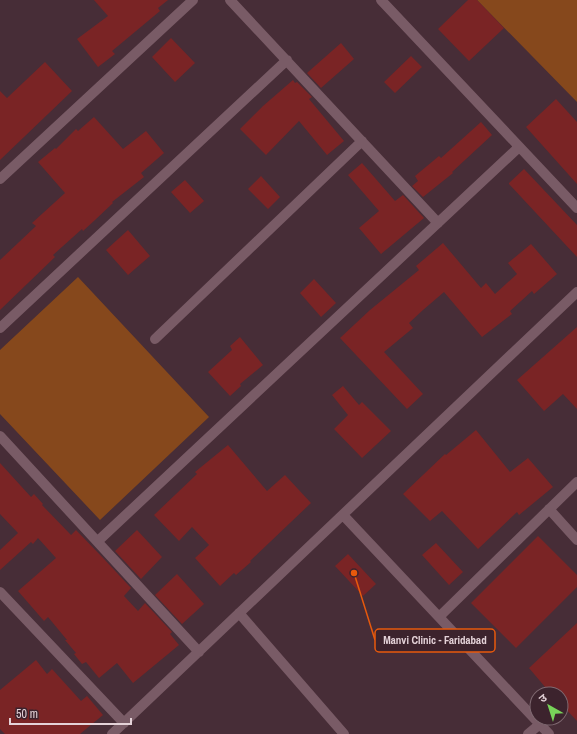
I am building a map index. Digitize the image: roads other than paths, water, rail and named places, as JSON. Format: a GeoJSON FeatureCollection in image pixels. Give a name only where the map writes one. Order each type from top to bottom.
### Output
{"type":"FeatureCollection","features":[{"type":"Feature","properties":{"kind":"street"},"geometry":{"type":"LineString","coordinates":[[0,180],[193,0]]}},
{"type":"Feature","properties":{"kind":"street"},"geometry":{"type":"LineString","coordinates":[[230,0],[438,223]]}},
{"type":"Feature","properties":{"kind":"street"},"geometry":{"type":"LineString","coordinates":[[381,0],[577,208]]}},
{"type":"Feature","properties":{"kind":"street"},"geometry":{"type":"LineString","coordinates":[[0,328],[287,60]]}},
{"type":"Feature","properties":{"kind":"street"},"geometry":{"type":"LineString","coordinates":[[155,339],[362,141]]}},
{"type":"Feature","properties":{"kind":"street"},"geometry":{"type":"LineString","coordinates":[[98,542],[519,147]]}},
{"type":"Feature","properties":{"kind":"street"},"geometry":{"type":"LineString","coordinates":[[112,734],[577,292]]}},
{"type":"Feature","properties":{"kind":"street"},"geometry":{"type":"LineString","coordinates":[[0,436],[199,652]]}},
{"type":"Feature","properties":{"kind":"street"},"geometry":{"type":"LineString","coordinates":[[439,617],[577,482]]}},
{"type":"Feature","properties":{"kind":"street"},"geometry":{"type":"LineString","coordinates":[[549,509],[577,540]]}},
{"type":"Feature","properties":{"kind":"street"},"geometry":{"type":"LineString","coordinates":[[343,515],[529,712]]}},
{"type":"Feature","properties":{"kind":"street"},"geometry":{"type":"LineString","coordinates":[[0,592],[124,723]]}},
{"type":"Feature","properties":{"kind":"street"},"geometry":{"type":"LineString","coordinates":[[239,613],[344,734]]}},
{"type":"Feature","properties":{"kind":"street"},"geometry":{"type":"LineString","coordinates":[[528,734],[538,726]]}},
{"type":"Feature","properties":{"kind":"street"},"geometry":{"type":"LineString","coordinates":[[542,726],[549,734]]}},
{"type":"Feature","properties":{"kind":"place","name":"Manvi Clinic - Faridabad"},"geometry":{"type":"Point","coordinates":[354,573]}}]}
